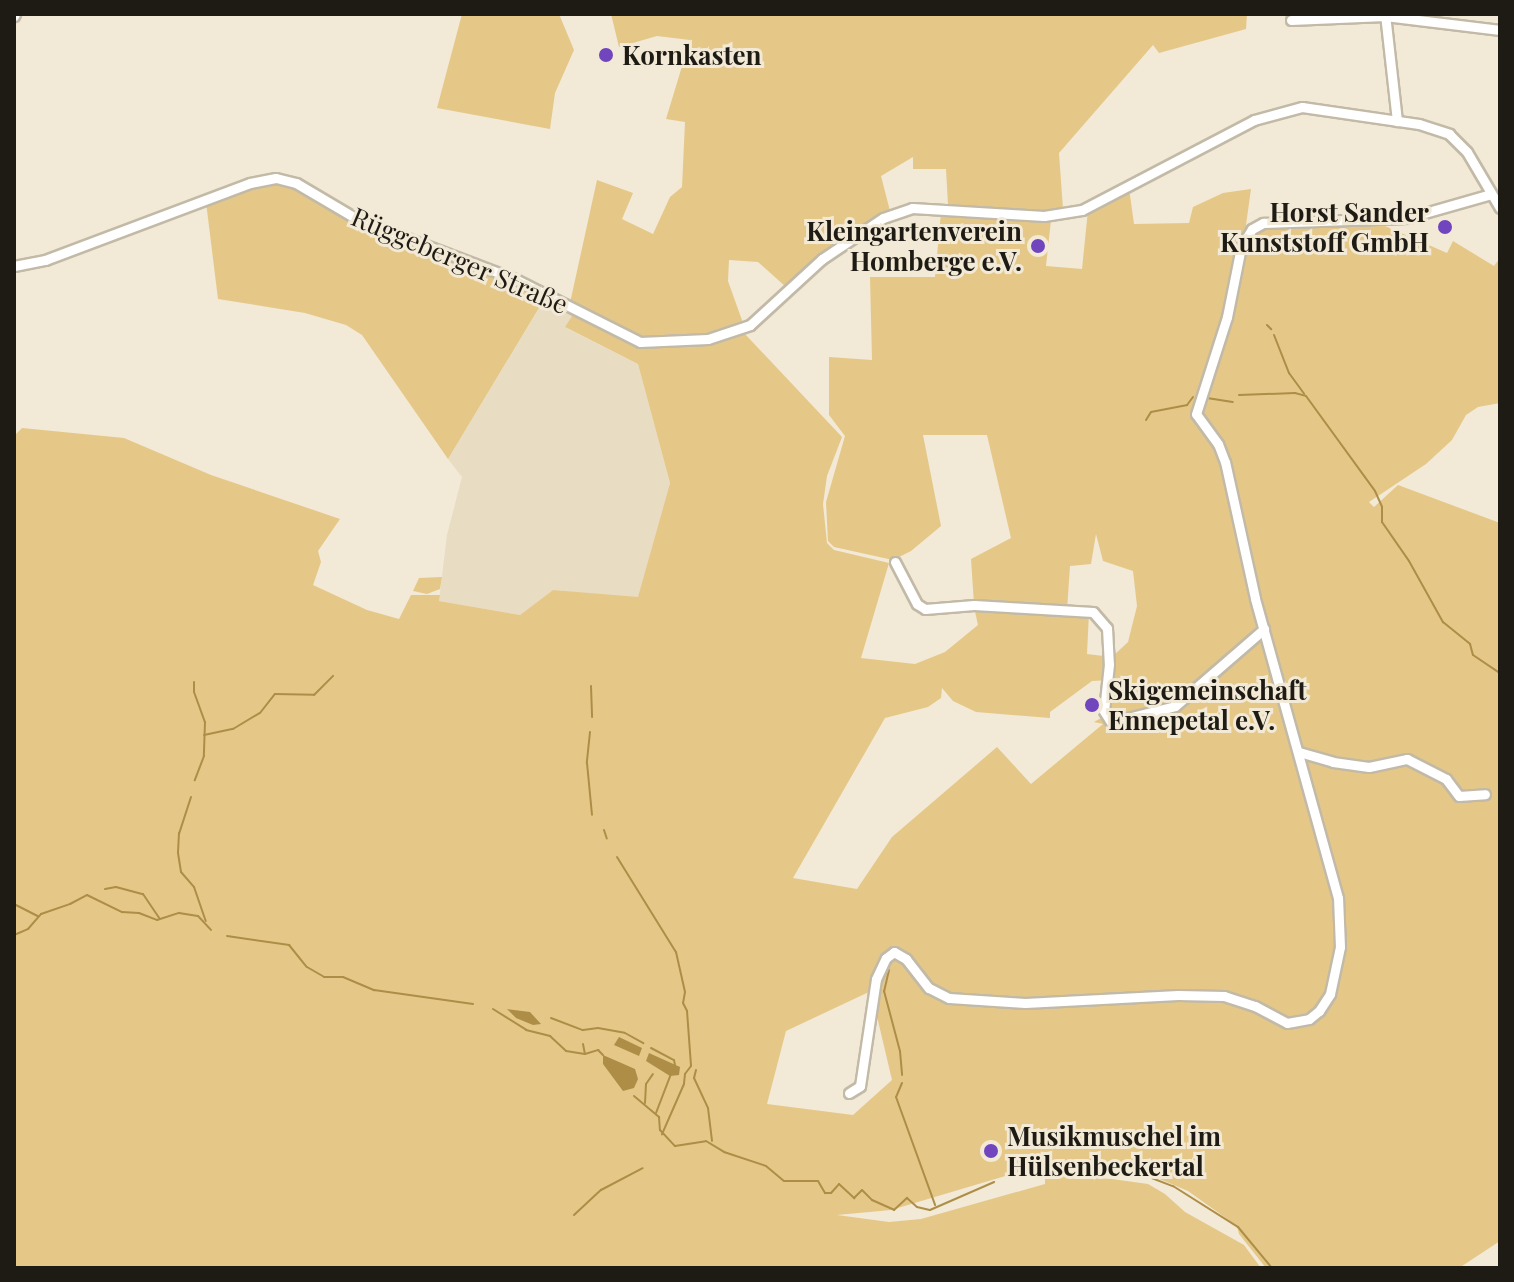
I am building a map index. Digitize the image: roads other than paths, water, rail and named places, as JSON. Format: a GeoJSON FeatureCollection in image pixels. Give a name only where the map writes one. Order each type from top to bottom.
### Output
{"type":"FeatureCollection","features":[{"type":"Feature","properties":{"kind":"street"},"geometry":{"type":"LineString","coordinates":[[1385,15],[1397,121]]}},
{"type":"Feature","properties":{"kind":"street"},"geometry":{"type":"LineString","coordinates":[[1291,20],[1385,15],[1500,30]]}},
{"type":"Feature","properties":{"kind":"street","name":"Rüggeberger Straße"},"geometry":{"type":"LineString","coordinates":[[14,266],[45,260],[250,183],[283,179],[357,219],[515,279],[640,342],[708,339],[745,328],[822,259],[873,222],[891,214],[912,208],[1044,216],[1082,210],[1254,120],[1283,110],[1315,107],[1435,128],[1454,137],[1500,208]]}},
{"type":"Feature","properties":{"kind":"street"},"geometry":{"type":"LineString","coordinates":[[849,1093],[860,1086],[876,979],[886,958],[894,952],[906,959],[929,988],[949,998],[1025,1003],[1178,995],[1224,996],[1255,1006],[1287,1023],[1309,1019],[1330,994],[1340,947],[1338,898],[1264,629],[1225,462],[1218,444],[1196,414],[1227,317],[1245,237],[1263,223],[1407,218],[1491,194]]}},
{"type":"Feature","properties":{"kind":"street"},"geometry":{"type":"LineString","coordinates":[[895,562],[917,604],[925,609],[974,605],[1093,612],[1107,628],[1109,664],[1104,711],[1111,722],[1175,706],[1264,629]]}},
{"type":"Feature","properties":{"kind":"street"},"geometry":{"type":"LineString","coordinates":[[1299,752],[1333,762],[1369,767],[1407,759],[1446,779],[1459,796],[1485,794]]}},
{"type":"Feature","properties":{"kind":"waterway"},"geometry":{"type":"LineString","coordinates":[[1267,325],[1271,329]]}},
{"type":"Feature","properties":{"kind":"waterway"},"geometry":{"type":"LineString","coordinates":[[1274,335],[1289,373],[1304,394]]}},
{"type":"Feature","properties":{"kind":"waterway"},"geometry":{"type":"LineString","coordinates":[[1239,395],[1295,393],[1306,396],[1375,491],[1382,507],[1382,522],[1409,561],[1443,622],[1470,644],[1473,655],[1500,673]]}},
{"type":"Feature","properties":{"kind":"waterway"},"geometry":{"type":"LineString","coordinates":[[1146,420],[1151,412],[1187,405],[1193,397]]}},
{"type":"Feature","properties":{"kind":"waterway"},"geometry":{"type":"LineString","coordinates":[[1207,398],[1233,402]]}},
{"type":"Feature","properties":{"kind":"waterway"},"geometry":{"type":"LineString","coordinates":[[204,735],[233,729],[260,713],[275,694],[314,695],[333,676]]}},
{"type":"Feature","properties":{"kind":"waterway"},"geometry":{"type":"LineString","coordinates":[[194,682],[194,692],[205,722],[204,756],[195,780]]}},
{"type":"Feature","properties":{"kind":"waterway"},"geometry":{"type":"LineString","coordinates":[[591,686],[592,717]]}},
{"type":"Feature","properties":{"kind":"waterway"},"geometry":{"type":"LineString","coordinates":[[590,732],[587,763],[592,815]]}},
{"type":"Feature","properties":{"kind":"waterway"},"geometry":{"type":"LineString","coordinates":[[191,797],[179,833],[178,853],[181,872],[194,887],[206,921]]}},
{"type":"Feature","properties":{"kind":"waterway"},"geometry":{"type":"LineString","coordinates":[[604,830],[607,839]]}},
{"type":"Feature","properties":{"kind":"waterway"},"geometry":{"type":"LineString","coordinates":[[617,857],[676,952],[685,992],[683,1003],[687,1011],[691,1066],[662,1134]]}},
{"type":"Feature","properties":{"kind":"waterway"},"geometry":{"type":"LineString","coordinates":[[105,889],[116,887],[143,894],[159,918]]}},
{"type":"Feature","properties":{"kind":"waterway"},"geometry":{"type":"LineString","coordinates":[[14,935],[28,929],[41,914],[87,895],[122,912],[139,913],[157,920],[179,913],[198,916],[211,930]]}},
{"type":"Feature","properties":{"kind":"waterway"},"geometry":{"type":"LineString","coordinates":[[14,904],[38,916]]}},
{"type":"Feature","properties":{"kind":"waterway"},"geometry":{"type":"LineString","coordinates":[[227,936],[289,945],[307,967],[324,977],[343,977],[374,990],[473,1004]]}},
{"type":"Feature","properties":{"kind":"waterway"},"geometry":{"type":"LineString","coordinates":[[889,970],[884,991],[900,1051],[902,1075]]}},
{"type":"Feature","properties":{"kind":"waterway"},"geometry":{"type":"LineString","coordinates":[[493,1009],[526,1030],[550,1036],[566,1051],[585,1054],[598,1050],[603,1055]]}},
{"type":"Feature","properties":{"kind":"waterway"},"geometry":{"type":"LineString","coordinates":[[551,1018],[583,1030],[598,1028],[625,1033],[643,1043]]}},
{"type":"Feature","properties":{"kind":"waterway"},"geometry":{"type":"LineString","coordinates":[[583,1044],[585,1054]]}},
{"type":"Feature","properties":{"kind":"waterway"},"geometry":{"type":"LineString","coordinates":[[651,1048],[674,1060],[675,1065]]}},
{"type":"Feature","properties":{"kind":"waterway"},"geometry":{"type":"LineString","coordinates":[[696,1070],[694,1078],[708,1108],[712,1141]]}},
{"type":"Feature","properties":{"kind":"waterway"},"geometry":{"type":"LineString","coordinates":[[645,1103],[646,1084],[653,1074]]}},
{"type":"Feature","properties":{"kind":"waterway"},"geometry":{"type":"LineString","coordinates":[[656,1113],[670,1076]]}},
{"type":"Feature","properties":{"kind":"waterway"},"geometry":{"type":"LineString","coordinates":[[902,1083],[896,1097],[935,1205]]}},
{"type":"Feature","properties":{"kind":"waterway"},"geometry":{"type":"LineString","coordinates":[[634,1096],[659,1117],[660,1130],[675,1146],[706,1141],[724,1152],[766,1166],[784,1181],[818,1181],[825,1193],[831,1193],[839,1184],[854,1198],[862,1190],[872,1200],[894,1210],[907,1198],[917,1207],[930,1210],[994,1182]]}},
{"type":"Feature","properties":{"kind":"waterway"},"geometry":{"type":"LineString","coordinates":[[1006,1178],[1045,1168],[1081,1167],[1149,1177],[1173,1186],[1238,1227],[1272,1268]]}},
{"type":"Feature","properties":{"kind":"waterway"},"geometry":{"type":"LineString","coordinates":[[574,1215],[601,1190],[643,1168]]}},
{"type":"Feature","properties":{"kind":"place","name":"Kornkasten"},"geometry":{"type":"Point","coordinates":[606,55]}},
{"type":"Feature","properties":{"kind":"place","name":"Horst Sander Kunststoff GmbH"},"geometry":{"type":"Point","coordinates":[1445,227]}},
{"type":"Feature","properties":{"kind":"place","name":"Kleingartenverein Homberge e.V."},"geometry":{"type":"Point","coordinates":[1038,246]}},
{"type":"Feature","properties":{"kind":"place","name":"Skigemeinschaft Ennepetal e.V."},"geometry":{"type":"Point","coordinates":[1092,705]}},
{"type":"Feature","properties":{"kind":"place","name":"Musikmuschel im Hülsenbeckertal"},"geometry":{"type":"Point","coordinates":[991,1151]}}]}
